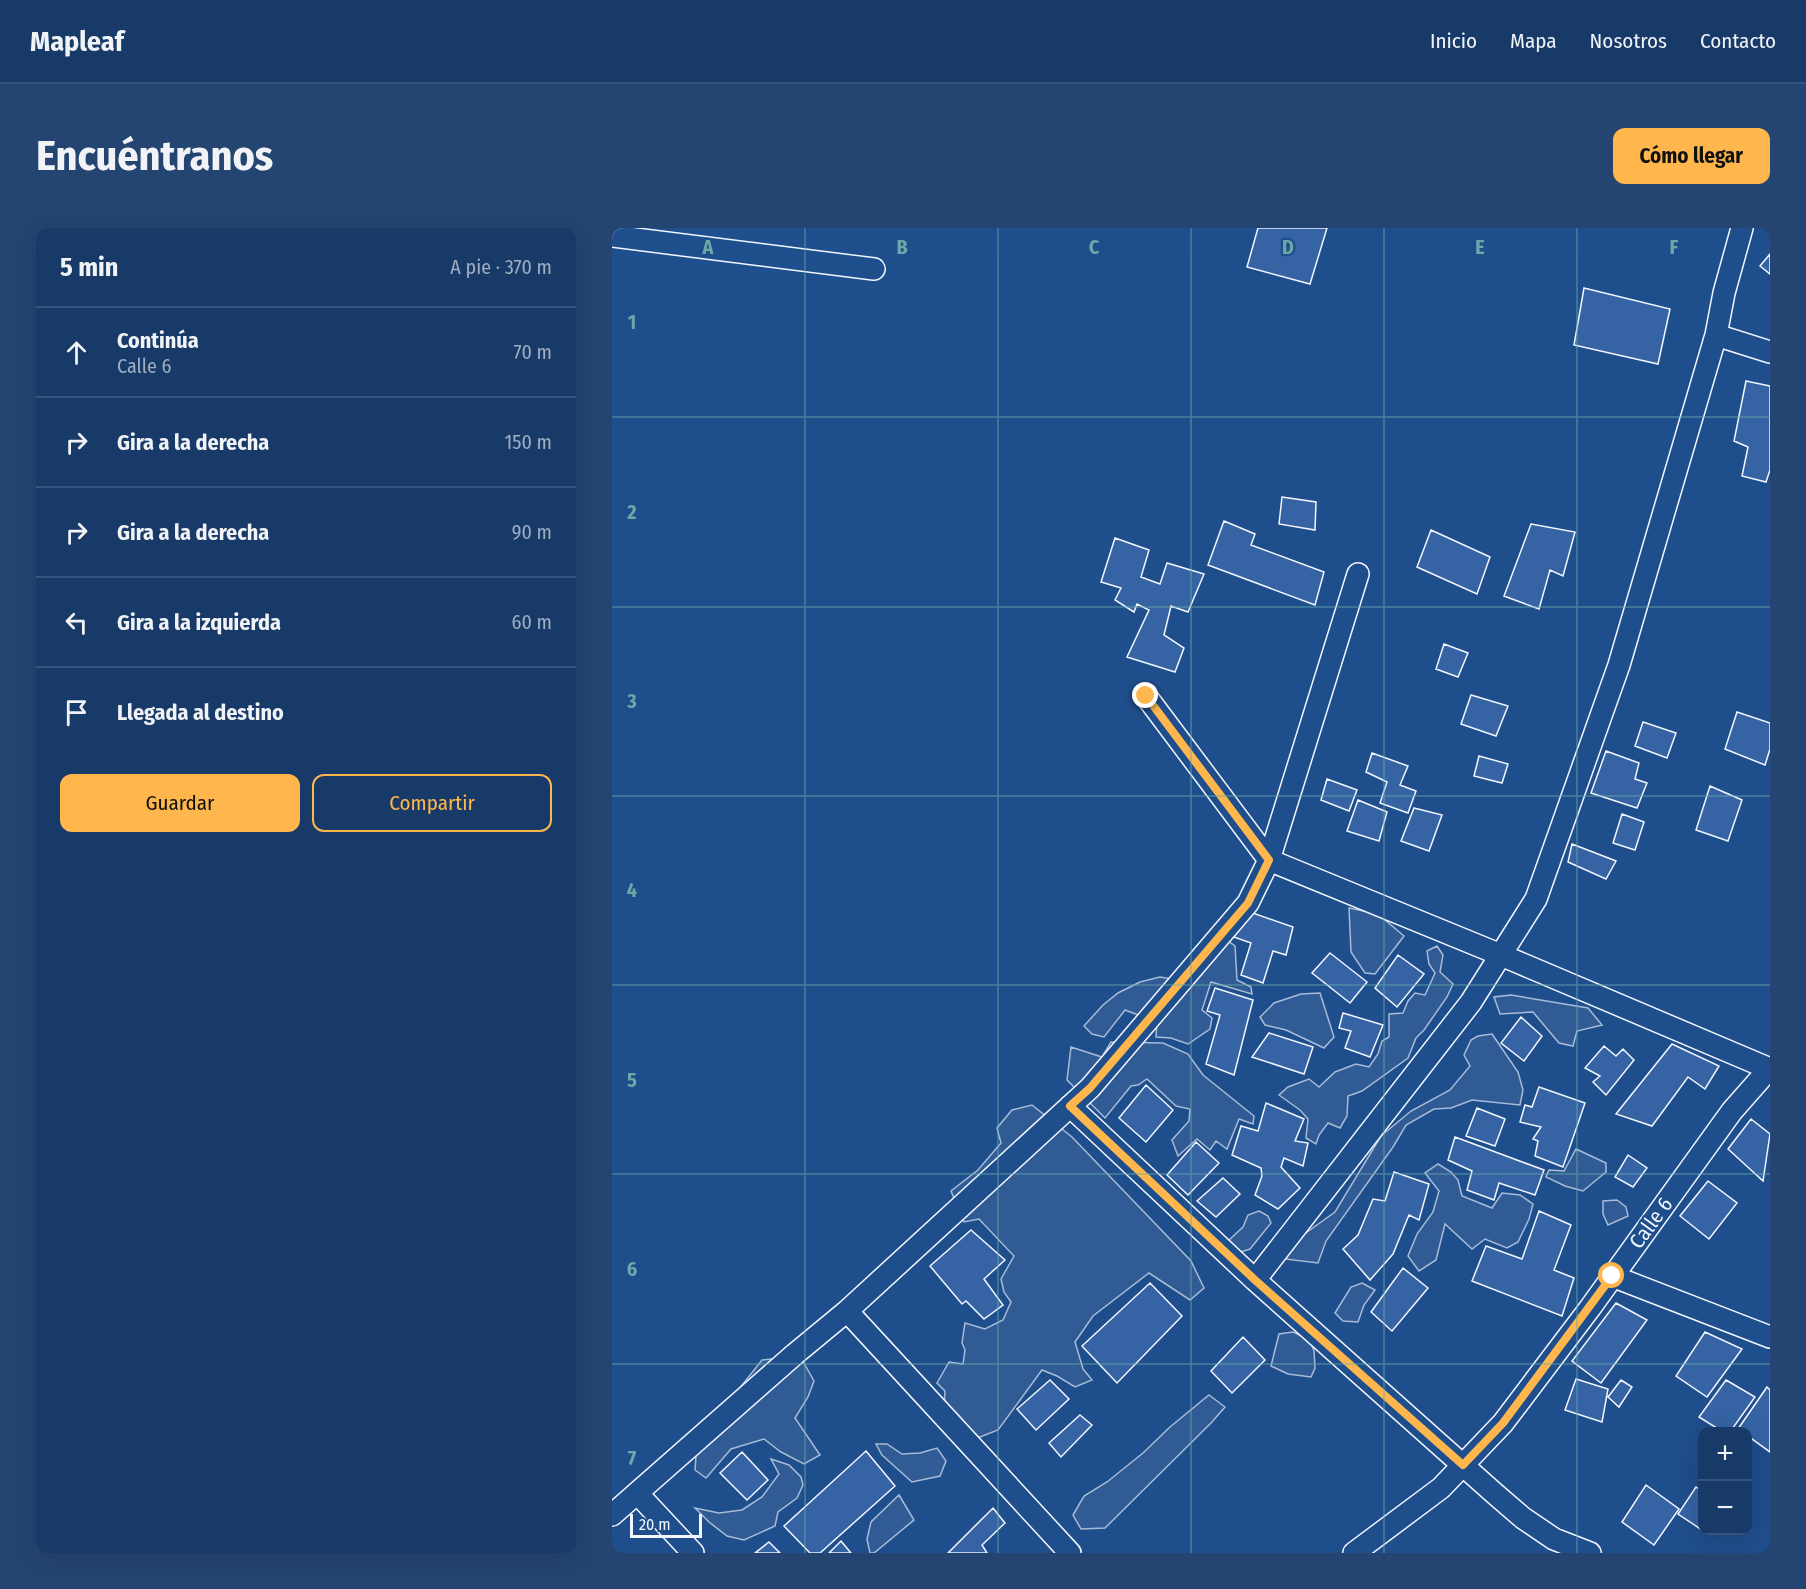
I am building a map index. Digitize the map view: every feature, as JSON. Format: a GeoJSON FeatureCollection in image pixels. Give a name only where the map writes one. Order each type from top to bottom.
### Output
{"type":"FeatureCollection","features":[{"type":"Feature","properties":{"kind":"street"},"geometry":{"type":"LineString","coordinates":[[1255,1280],[1471,1002],[1536,898],[1619,665],[1716,335],[1724,293],[1742,228]]}},
{"type":"Feature","properties":{"kind":"street"},"geometry":{"type":"LineString","coordinates":[[612,236],[874,269]]}},
{"type":"Feature","properties":{"kind":"street"},"geometry":{"type":"LineString","coordinates":[[1716,335],[1770,352]]}},
{"type":"Feature","properties":{"kind":"street"},"geometry":{"type":"LineString","coordinates":[[612,1515],[847,1311],[1090,1088],[1248,903],[1269,860],[1358,574]]}},
{"type":"Feature","properties":{"kind":"street"},"geometry":{"type":"LineString","coordinates":[[1146,696],[1269,860],[1770,1069]]}},
{"type":"Feature","properties":{"kind":"street","name":"Calle 6"},"geometry":{"type":"LineString","coordinates":[[1354,1553],[1441,1488],[1503,1423],[1732,1111],[1770,1069]]}},
{"type":"Feature","properties":{"kind":"street"},"geometry":{"type":"LineString","coordinates":[[1070,1106],[1255,1280],[1523,1518],[1554,1539],[1590,1553]]}},
{"type":"Feature","properties":{"kind":"street"},"geometry":{"type":"LineString","coordinates":[[1612,1276],[1770,1337]]}},
{"type":"Feature","properties":{"kind":"street"},"geometry":{"type":"LineString","coordinates":[[847,1311],[1070,1553]]}},
{"type":"Feature","properties":{"kind":"street"},"geometry":{"type":"LineString","coordinates":[[638,1493],[693,1553]]}},
{"type":"Feature","properties":{"kind":"shaded area"},"geometry":{"type":"Polygon","coordinates":[[[1349,908],[1378,914],[1404,936],[1375,974],[1365,973],[1351,952],[1349,908]]]}},
{"type":"Feature","properties":{"kind":"shaded area"},"geometry":{"type":"Polygon","coordinates":[[[1213,931],[1235,946],[1237,980],[1251,987],[1252,994],[1211,982],[1202,1010],[1212,1018],[1210,1029],[1188,1044],[1171,1038],[1156,1037],[1157,1022],[1125,1010],[1104,1037],[1092,1034],[1084,1026],[1103,1005],[1118,993],[1140,982],[1160,977],[1194,983],[1201,947],[1213,931]]]}},
{"type":"Feature","properties":{"kind":"shaded area"},"geometry":{"type":"Polygon","coordinates":[[[1437,946],[1443,955],[1440,972],[1453,984],[1447,997],[1416,1038],[1408,1058],[1362,1091],[1348,1096],[1347,1116],[1340,1128],[1328,1123],[1319,1135],[1316,1144],[1306,1138],[1308,1119],[1300,1110],[1279,1095],[1288,1087],[1309,1079],[1319,1087],[1335,1072],[1356,1064],[1369,1067],[1378,1054],[1382,1041],[1389,1037],[1389,1014],[1403,1013],[1408,1001],[1415,993],[1425,995],[1435,973],[1429,964],[1427,951],[1437,946]]]}},
{"type":"Feature","properties":{"kind":"shaded area"},"geometry":{"type":"Polygon","coordinates":[[[1320,993],[1334,1037],[1324,1048],[1286,1030],[1265,1025],[1260,1017],[1274,1003],[1301,994],[1320,993]]]}},
{"type":"Feature","properties":{"kind":"shaded area"},"geometry":{"type":"Polygon","coordinates":[[[1511,995],[1588,1008],[1602,1025],[1577,1031],[1573,1046],[1559,1043],[1533,1012],[1500,1014],[1494,997],[1511,995]]]}},
{"type":"Feature","properties":{"kind":"shaded area"},"geometry":{"type":"Polygon","coordinates":[[[1492,1034],[1518,1072],[1523,1090],[1520,1105],[1472,1100],[1451,1108],[1434,1109],[1406,1125],[1326,1241],[1318,1263],[1285,1259],[1296,1240],[1335,1212],[1381,1136],[1411,1111],[1450,1090],[1470,1066],[1464,1055],[1471,1040],[1478,1036],[1492,1034]]]}},
{"type":"Feature","properties":{"kind":"shaded area"},"geometry":{"type":"Polygon","coordinates":[[[1111,1042],[1163,1043],[1188,1054],[1203,1075],[1254,1116],[1253,1124],[1239,1119],[1227,1149],[1216,1141],[1210,1150],[1197,1139],[1178,1156],[1172,1140],[1189,1121],[1190,1109],[1176,1106],[1147,1079],[1138,1085],[1131,1086],[1105,1118],[1067,1080],[1071,1047],[1102,1057],[1111,1042]]]}},
{"type":"Feature","properties":{"kind":"shaded area"},"geometry":{"type":"Polygon","coordinates":[[[1032,1105],[1072,1137],[1191,1261],[1204,1288],[1190,1300],[1149,1273],[1093,1316],[1075,1342],[1083,1369],[1092,1380],[1075,1387],[1042,1370],[998,1430],[980,1437],[947,1433],[945,1391],[937,1383],[949,1362],[963,1364],[965,1350],[962,1343],[965,1323],[985,1329],[1003,1320],[1011,1302],[1004,1292],[1001,1279],[1014,1256],[979,1219],[964,1222],[951,1191],[978,1170],[1001,1143],[997,1128],[1012,1110],[1032,1105]]]}},
{"type":"Feature","properties":{"kind":"shaded area"},"geometry":{"type":"Polygon","coordinates":[[[1576,1149],[1606,1163],[1606,1172],[1583,1191],[1546,1177],[1549,1170],[1564,1171],[1576,1149]]]}},
{"type":"Feature","properties":{"kind":"shaded area"},"geometry":{"type":"Polygon","coordinates":[[[1438,1164],[1451,1172],[1458,1180],[1462,1196],[1492,1208],[1502,1193],[1520,1195],[1533,1204],[1518,1242],[1507,1248],[1485,1239],[1472,1249],[1445,1224],[1436,1260],[1419,1271],[1408,1256],[1417,1234],[1433,1212],[1439,1191],[1425,1173],[1438,1164]]]}},
{"type":"Feature","properties":{"kind":"shaded area"},"geometry":{"type":"Polygon","coordinates":[[[1617,1200],[1626,1207],[1628,1216],[1608,1225],[1603,1214],[1603,1201],[1617,1200]]]}},
{"type":"Feature","properties":{"kind":"shaded area"},"geometry":{"type":"Polygon","coordinates":[[[1259,1211],[1268,1216],[1271,1223],[1250,1249],[1241,1252],[1227,1242],[1243,1227],[1248,1215],[1259,1211]]]}},
{"type":"Feature","properties":{"kind":"shaded area"},"geometry":{"type":"Polygon","coordinates":[[[1362,1283],[1375,1290],[1364,1305],[1358,1322],[1343,1321],[1335,1313],[1351,1287],[1362,1283]]]}},
{"type":"Feature","properties":{"kind":"shaded area"},"geometry":{"type":"Polygon","coordinates":[[[1293,1332],[1310,1340],[1314,1351],[1315,1368],[1311,1377],[1288,1374],[1271,1366],[1279,1334],[1293,1332]]]}},
{"type":"Feature","properties":{"kind":"shaded area"},"geometry":{"type":"Polygon","coordinates":[[[800,1356],[814,1381],[808,1397],[795,1418],[820,1455],[804,1464],[781,1452],[764,1439],[731,1449],[706,1478],[695,1470],[697,1442],[762,1360],[800,1356]]]}},
{"type":"Feature","properties":{"kind":"shaded area"},"geometry":{"type":"Polygon","coordinates":[[[1209,1395],[1225,1407],[1211,1423],[1105,1528],[1081,1529],[1073,1515],[1084,1496],[1107,1482],[1143,1453],[1209,1395]]]}},
{"type":"Feature","properties":{"kind":"shaded area"},"geometry":{"type":"Polygon","coordinates":[[[876,1444],[887,1444],[902,1454],[920,1453],[937,1448],[946,1461],[940,1476],[912,1482],[882,1455],[876,1444]]]}},
{"type":"Feature","properties":{"kind":"shaded area"},"geometry":{"type":"Polygon","coordinates":[[[771,1459],[789,1465],[801,1477],[803,1485],[797,1498],[778,1512],[775,1526],[744,1540],[727,1536],[695,1508],[719,1513],[742,1510],[762,1497],[779,1474],[771,1459]]]}},
{"type":"Feature","properties":{"kind":"shaded area"},"geometry":{"type":"Polygon","coordinates":[[[899,1495],[914,1520],[874,1553],[870,1553],[867,1539],[871,1522],[899,1495]]]}},
{"type":"Feature","properties":{"kind":"building"},"geometry":{"type":"Polygon","coordinates":[[[1258,228],[1327,228],[1310,284],[1247,267],[1258,228]]]}},
{"type":"Feature","properties":{"kind":"building"},"geometry":{"type":"Polygon","coordinates":[[[1770,254],[1770,274],[1760,266],[1770,254]]]}},
{"type":"Feature","properties":{"kind":"building"},"geometry":{"type":"Polygon","coordinates":[[[1584,288],[1670,309],[1658,364],[1574,345],[1584,288]]]}},
{"type":"Feature","properties":{"kind":"building"},"geometry":{"type":"Polygon","coordinates":[[[1746,381],[1770,386],[1770,470],[1766,482],[1742,476],[1748,447],[1734,441],[1746,381]]]}},
{"type":"Feature","properties":{"kind":"building"},"geometry":{"type":"Polygon","coordinates":[[[1282,497],[1316,502],[1315,530],[1279,524],[1282,497]]]}},
{"type":"Feature","properties":{"kind":"building"},"geometry":{"type":"Polygon","coordinates":[[[1224,521],[1255,534],[1251,545],[1324,572],[1315,605],[1208,565],[1224,521]]]}},
{"type":"Feature","properties":{"kind":"building"},"geometry":{"type":"Polygon","coordinates":[[[1531,524],[1575,532],[1563,576],[1550,570],[1539,609],[1504,596],[1531,524]]]}},
{"type":"Feature","properties":{"kind":"building"},"geometry":{"type":"Polygon","coordinates":[[[1431,530],[1490,557],[1477,594],[1417,567],[1431,530]]]}},
{"type":"Feature","properties":{"kind":"building"},"geometry":{"type":"Polygon","coordinates":[[[1115,538],[1149,550],[1141,577],[1160,584],[1167,563],[1204,574],[1188,612],[1171,606],[1164,635],[1184,648],[1175,672],[1127,657],[1149,610],[1137,604],[1134,612],[1115,600],[1121,588],[1101,582],[1115,538]]]}},
{"type":"Feature","properties":{"kind":"building"},"geometry":{"type":"Polygon","coordinates":[[[1444,644],[1468,653],[1458,677],[1436,669],[1444,644]]]}},
{"type":"Feature","properties":{"kind":"building"},"geometry":{"type":"Polygon","coordinates":[[[1471,695],[1508,706],[1496,736],[1461,724],[1471,695]]]}},
{"type":"Feature","properties":{"kind":"building"},"geometry":{"type":"Polygon","coordinates":[[[1737,712],[1770,723],[1770,749],[1765,765],[1725,749],[1737,712]]]}},
{"type":"Feature","properties":{"kind":"building"},"geometry":{"type":"Polygon","coordinates":[[[1643,722],[1676,733],[1667,758],[1635,746],[1643,722]]]}},
{"type":"Feature","properties":{"kind":"building"},"geometry":{"type":"Polygon","coordinates":[[[1606,751],[1639,763],[1635,779],[1647,783],[1637,808],[1591,793],[1606,751]]]}},
{"type":"Feature","properties":{"kind":"building"},"geometry":{"type":"Polygon","coordinates":[[[1372,753],[1408,766],[1400,785],[1416,791],[1408,813],[1380,803],[1387,782],[1366,772],[1372,753]]]}},
{"type":"Feature","properties":{"kind":"building"},"geometry":{"type":"Polygon","coordinates":[[[1479,756],[1508,764],[1502,783],[1474,776],[1479,756]]]}},
{"type":"Feature","properties":{"kind":"building"},"geometry":{"type":"Polygon","coordinates":[[[1327,779],[1357,790],[1349,811],[1321,800],[1327,779]]]}},
{"type":"Feature","properties":{"kind":"building"},"geometry":{"type":"Polygon","coordinates":[[[1710,786],[1742,800],[1728,841],[1696,830],[1710,786]]]}},
{"type":"Feature","properties":{"kind":"building"},"geometry":{"type":"Polygon","coordinates":[[[1358,800],[1387,812],[1379,841],[1347,831],[1358,800]]]}},
{"type":"Feature","properties":{"kind":"building"},"geometry":{"type":"Polygon","coordinates":[[[1414,808],[1442,815],[1429,851],[1401,841],[1414,808]]]}},
{"type":"Feature","properties":{"kind":"building"},"geometry":{"type":"Polygon","coordinates":[[[1622,814],[1644,822],[1635,850],[1613,843],[1622,814]]]}},
{"type":"Feature","properties":{"kind":"building"},"geometry":{"type":"Polygon","coordinates":[[[1572,844],[1616,861],[1606,879],[1568,862],[1572,844]]]}},
{"type":"Feature","properties":{"kind":"building"},"geometry":{"type":"Polygon","coordinates":[[[1247,911],[1293,927],[1286,955],[1273,951],[1263,983],[1241,975],[1251,943],[1228,935],[1247,911]]]}},
{"type":"Feature","properties":{"kind":"building"},"geometry":{"type":"Polygon","coordinates":[[[1330,953],[1367,982],[1350,1003],[1312,973],[1330,953]]]}},
{"type":"Feature","properties":{"kind":"building"},"geometry":{"type":"Polygon","coordinates":[[[1398,955],[1424,974],[1397,1007],[1375,988],[1398,955]]]}},
{"type":"Feature","properties":{"kind":"building"},"geometry":{"type":"Polygon","coordinates":[[[1215,988],[1253,1000],[1234,1075],[1206,1064],[1220,1015],[1207,1011],[1215,988]]]}},
{"type":"Feature","properties":{"kind":"building"},"geometry":{"type":"Polygon","coordinates":[[[1343,1013],[1383,1025],[1370,1057],[1345,1048],[1351,1031],[1339,1028],[1343,1013]]]}},
{"type":"Feature","properties":{"kind":"building"},"geometry":{"type":"Polygon","coordinates":[[[1521,1017],[1542,1036],[1524,1061],[1501,1043],[1521,1017]]]}},
{"type":"Feature","properties":{"kind":"building"},"geometry":{"type":"Polygon","coordinates":[[[1269,1033],[1313,1047],[1304,1074],[1252,1057],[1269,1033]]]}},
{"type":"Feature","properties":{"kind":"building"},"geometry":{"type":"Polygon","coordinates":[[[1672,1044],[1719,1066],[1705,1089],[1688,1077],[1652,1126],[1616,1114],[1672,1044]]]}},
{"type":"Feature","properties":{"kind":"building"},"geometry":{"type":"Polygon","coordinates":[[[1604,1046],[1616,1056],[1623,1049],[1634,1060],[1606,1095],[1593,1082],[1600,1076],[1585,1068],[1604,1046]]]}},
{"type":"Feature","properties":{"kind":"building"},"geometry":{"type":"Polygon","coordinates":[[[1146,1085],[1173,1110],[1146,1142],[1119,1118],[1146,1085]]]}},
{"type":"Feature","properties":{"kind":"building"},"geometry":{"type":"Polygon","coordinates":[[[1539,1087],[1585,1103],[1563,1167],[1535,1156],[1538,1141],[1533,1139],[1541,1127],[1520,1122],[1525,1105],[1532,1107],[1539,1087]]]}},
{"type":"Feature","properties":{"kind":"building"},"geometry":{"type":"Polygon","coordinates":[[[1266,1103],[1304,1119],[1295,1141],[1308,1143],[1303,1166],[1284,1158],[1281,1167],[1300,1188],[1278,1209],[1255,1195],[1262,1176],[1261,1168],[1232,1155],[1241,1126],[1258,1131],[1266,1103]]]}},
{"type":"Feature","properties":{"kind":"building"},"geometry":{"type":"Polygon","coordinates":[[[1477,1108],[1505,1119],[1495,1146],[1466,1136],[1477,1108]]]}},
{"type":"Feature","properties":{"kind":"building"},"geometry":{"type":"Polygon","coordinates":[[[1751,1119],[1770,1134],[1763,1181],[1728,1149],[1751,1119]]]}},
{"type":"Feature","properties":{"kind":"building"},"geometry":{"type":"Polygon","coordinates":[[[1455,1137],[1544,1170],[1535,1195],[1499,1183],[1494,1200],[1467,1190],[1472,1171],[1448,1160],[1455,1137]]]}},
{"type":"Feature","properties":{"kind":"building"},"geometry":{"type":"Polygon","coordinates":[[[1196,1142],[1219,1163],[1188,1195],[1167,1175],[1196,1142]]]}},
{"type":"Feature","properties":{"kind":"building"},"geometry":{"type":"Polygon","coordinates":[[[1628,1155],[1647,1168],[1633,1187],[1615,1177],[1628,1155]]]}},
{"type":"Feature","properties":{"kind":"building"},"geometry":{"type":"Polygon","coordinates":[[[1394,1172],[1429,1184],[1419,1220],[1409,1215],[1393,1254],[1370,1280],[1343,1249],[1358,1235],[1373,1199],[1385,1201],[1394,1172]]]}},
{"type":"Feature","properties":{"kind":"building"},"geometry":{"type":"Polygon","coordinates":[[[1223,1178],[1240,1194],[1216,1217],[1197,1201],[1223,1178]]]}},
{"type":"Feature","properties":{"kind":"building"},"geometry":{"type":"Polygon","coordinates":[[[1708,1181],[1737,1203],[1709,1239],[1680,1216],[1708,1181]]]}},
{"type":"Feature","properties":{"kind":"building"},"geometry":{"type":"Polygon","coordinates":[[[1539,1211],[1571,1225],[1554,1270],[1574,1278],[1562,1316],[1472,1281],[1486,1246],[1522,1259],[1539,1211]]]}},
{"type":"Feature","properties":{"kind":"building"},"geometry":{"type":"Polygon","coordinates":[[[971,1230],[1005,1260],[984,1279],[1003,1305],[984,1319],[966,1301],[962,1304],[930,1266],[971,1230]]]}},
{"type":"Feature","properties":{"kind":"building"},"geometry":{"type":"Polygon","coordinates":[[[1403,1268],[1428,1288],[1392,1331],[1371,1312],[1403,1268]]]}},
{"type":"Feature","properties":{"kind":"building"},"geometry":{"type":"Polygon","coordinates":[[[1150,1283],[1182,1316],[1117,1383],[1082,1346],[1150,1283]]]}},
{"type":"Feature","properties":{"kind":"building"},"geometry":{"type":"Polygon","coordinates":[[[1616,1303],[1647,1320],[1601,1383],[1572,1361],[1616,1303]]]}},
{"type":"Feature","properties":{"kind":"building"},"geometry":{"type":"Polygon","coordinates":[[[1705,1332],[1742,1349],[1707,1397],[1676,1376],[1705,1332]]]}},
{"type":"Feature","properties":{"kind":"building"},"geometry":{"type":"Polygon","coordinates":[[[1243,1337],[1265,1360],[1232,1393],[1211,1371],[1243,1337]]]}},
{"type":"Feature","properties":{"kind":"building"},"geometry":{"type":"Polygon","coordinates":[[[1576,1379],[1608,1389],[1602,1422],[1565,1410],[1576,1379]]]}},
{"type":"Feature","properties":{"kind":"building"},"geometry":{"type":"Polygon","coordinates":[[[1050,1380],[1069,1399],[1036,1430],[1017,1409],[1050,1380]]]}},
{"type":"Feature","properties":{"kind":"building"},"geometry":{"type":"Polygon","coordinates":[[[1621,1380],[1632,1387],[1619,1407],[1608,1397],[1621,1380]]]}},
{"type":"Feature","properties":{"kind":"building"},"geometry":{"type":"Polygon","coordinates":[[[1726,1380],[1755,1397],[1734,1427],[1715,1427],[1699,1417],[1726,1380]]]}},
{"type":"Feature","properties":{"kind":"building"},"geometry":{"type":"Polygon","coordinates":[[[1767,1387],[1770,1390],[1770,1452],[1752,1439],[1752,1427],[1739,1427],[1767,1387]]]}},
{"type":"Feature","properties":{"kind":"building"},"geometry":{"type":"Polygon","coordinates":[[[1080,1415],[1092,1425],[1061,1457],[1049,1443],[1080,1415]]]}},
{"type":"Feature","properties":{"kind":"building"},"geometry":{"type":"Polygon","coordinates":[[[866,1451],[895,1486],[820,1553],[810,1553],[784,1526],[866,1451]]]}},
{"type":"Feature","properties":{"kind":"building"},"geometry":{"type":"Polygon","coordinates":[[[742,1452],[768,1480],[747,1500],[720,1473],[742,1452]]]}},
{"type":"Feature","properties":{"kind":"building"},"geometry":{"type":"Polygon","coordinates":[[[1646,1485],[1679,1509],[1654,1545],[1622,1522],[1646,1485]]]}},
{"type":"Feature","properties":{"kind":"building"},"geometry":{"type":"Polygon","coordinates":[[[1696,1487],[1698,1488],[1698,1527],[1678,1514],[1696,1487]]]}},
{"type":"Feature","properties":{"kind":"building"},"geometry":{"type":"Polygon","coordinates":[[[993,1508],[1005,1523],[982,1545],[987,1553],[948,1553],[993,1508]]]}},
{"type":"Feature","properties":{"kind":"building"},"geometry":{"type":"Polygon","coordinates":[[[841,1541],[851,1553],[829,1553],[841,1541]]]}},
{"type":"Feature","properties":{"kind":"building"},"geometry":{"type":"Polygon","coordinates":[[[769,1542],[780,1553],[755,1553],[769,1542]]]}},
{"type":"Feature","properties":{"kind":"route"},"geometry":{"type":"LineString","coordinates":[[1146,696],[1269,860],[1248,903],[1090,1088],[1070,1106],[1255,1280],[1463,1465],[1503,1423],[1612,1276]]}}]}
